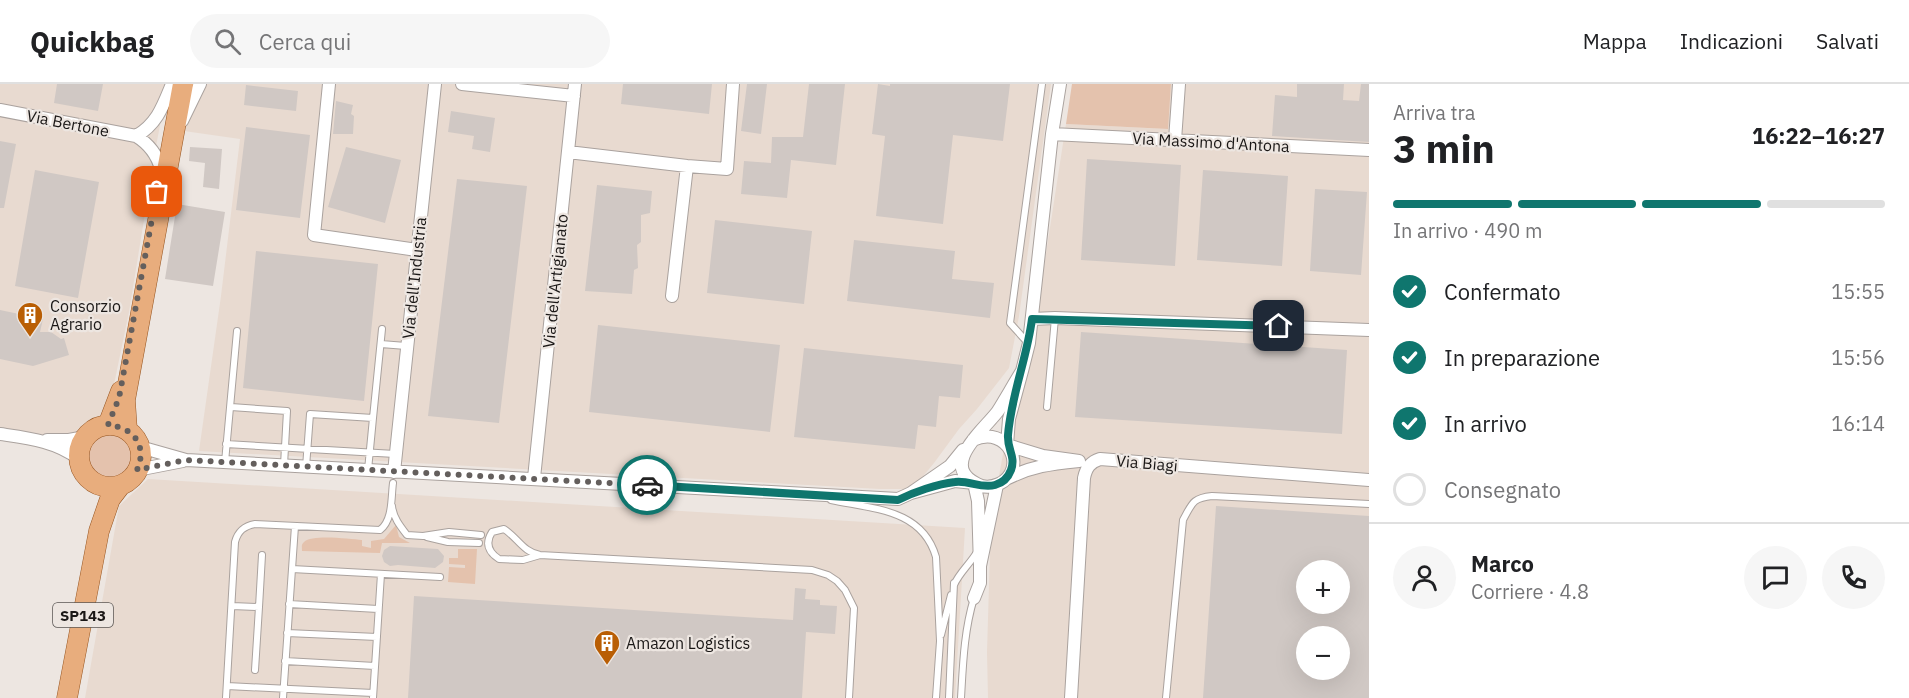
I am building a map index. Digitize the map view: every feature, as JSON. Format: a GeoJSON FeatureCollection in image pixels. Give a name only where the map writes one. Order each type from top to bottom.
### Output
{"type":"FeatureCollection","features":[{"type":"Feature","properties":{"kind":"main road"},"geometry":{"type":"LineString","coordinates":[[108,425],[119,398],[177,84]]}},
{"type":"Feature","properties":{"kind":"main road"},"geometry":{"type":"LineString","coordinates":[[127,430],[125,400],[183,84]]}},
{"type":"Feature","properties":{"kind":"main road"},"geometry":{"type":"LineString","coordinates":[[108,425],[127,430],[140,447],[141,459],[133,477],[120,486],[101,486],[92,482],[81,468],[78,459],[85,437],[91,431],[108,425]]}},
{"type":"Feature","properties":{"kind":"main road","name":"SP143"},"geometry":{"type":"LineString","coordinates":[[92,482],[96,495],[99,531]]}},
{"type":"Feature","properties":{"kind":"main road","name":"SP143"},"geometry":{"type":"LineString","coordinates":[[67,698],[99,531],[110,499],[120,486]]}},
{"type":"Feature","properties":{"kind":"street"},"geometry":{"type":"LineString","coordinates":[[161,169],[149,145],[136,136],[150,127],[158,118],[172,84]]}},
{"type":"Feature","properties":{"kind":"street"},"geometry":{"type":"LineString","coordinates":[[173,141],[200,84]]}},
{"type":"Feature","properties":{"kind":"street"},"geometry":{"type":"LineString","coordinates":[[329,84],[314,235],[417,250]]}},
{"type":"Feature","properties":{"kind":"street","name":"Via dell'Industria"},"geometry":{"type":"LineString","coordinates":[[393,478],[435,84]]}},
{"type":"Feature","properties":{"kind":"street"},"geometry":{"type":"LineString","coordinates":[[462,84],[575,90]]}},
{"type":"Feature","properties":{"kind":"street"},"geometry":{"type":"LineString","coordinates":[[568,152],[727,169],[734,84]]}},
{"type":"Feature","properties":{"kind":"street"},"geometry":{"type":"LineString","coordinates":[[980,566],[1001,482],[1010,474],[1013,462],[1013,456],[1007,445],[1009,419],[1029,343],[1052,134],[1060,84]]}},
{"type":"Feature","properties":{"kind":"street"},"geometry":{"type":"LineString","coordinates":[[1175,140],[1179,84]]}},
{"type":"Feature","properties":{"kind":"street","name":"Via dell'Artigianato"},"geometry":{"type":"LineString","coordinates":[[534,478],[575,90]]}},
{"type":"Feature","properties":{"kind":"street","name":"Via Bertone"},"geometry":{"type":"LineString","coordinates":[[0,110],[136,136]]}},
{"type":"Feature","properties":{"kind":"street","name":"Via Massimo d'Antona"},"geometry":{"type":"LineString","coordinates":[[1052,134],[1369,150]]}},
{"type":"Feature","properties":{"kind":"street"},"geometry":{"type":"LineString","coordinates":[[672,296],[687,166]]}},
{"type":"Feature","properties":{"kind":"street"},"geometry":{"type":"LineString","coordinates":[[1032,319],[1369,330]]}},
{"type":"Feature","properties":{"kind":"street"},"geometry":{"type":"LineString","coordinates":[[140,447],[186,460],[368,470],[393,478],[534,478],[898,500],[950,466],[997,412],[1022,371]]}},
{"type":"Feature","properties":{"kind":"street"},"geometry":{"type":"LineString","coordinates":[[0,434],[37,440],[69,440],[85,437]]}},
{"type":"Feature","properties":{"kind":"street"},"geometry":{"type":"LineString","coordinates":[[974,598],[980,583],[980,537],[978,501],[974,483],[964,470],[963,453],[970,443],[988,436],[995,437],[1007,445],[1043,456],[1078,461]]}},
{"type":"Feature","properties":{"kind":"street"},"geometry":{"type":"LineString","coordinates":[[37,440],[67,450],[78,459]]}},
{"type":"Feature","properties":{"kind":"street","name":"Via Biagi"},"geometry":{"type":"LineString","coordinates":[[1071,698],[1084,478],[1089,465],[1094,461],[1100,459],[1369,480]]}},
{"type":"Feature","properties":{"kind":"street"},"geometry":{"type":"LineString","coordinates":[[137,470],[186,460]]}},
{"type":"Feature","properties":{"kind":"street"},"geometry":{"type":"LineString","coordinates":[[911,493],[955,481],[981,486],[1001,482],[1034,467],[1094,461]]}},
{"type":"Feature","properties":{"kind":"lane"},"geometry":{"type":"LineString","coordinates":[[1029,343],[1010,323],[1042,84]]}},
{"type":"Feature","properties":{"kind":"lane"},"geometry":{"type":"LineString","coordinates":[[1047,407],[1055,318]]}},
{"type":"Feature","properties":{"kind":"lane"},"geometry":{"type":"LineString","coordinates":[[368,470],[382,329]]}},
{"type":"Feature","properties":{"kind":"lane"},"geometry":{"type":"LineString","coordinates":[[225,463],[237,331]]}},
{"type":"Feature","properties":{"kind":"lane"},"geometry":{"type":"LineString","coordinates":[[381,344],[406,346]]}},
{"type":"Feature","properties":{"kind":"lane"},"geometry":{"type":"LineString","coordinates":[[231,407],[287,411],[284,466]]}},
{"type":"Feature","properties":{"kind":"lane"},"geometry":{"type":"LineString","coordinates":[[306,467],[310,414],[373,418]]}},
{"type":"Feature","properties":{"kind":"lane"},"geometry":{"type":"LineString","coordinates":[[226,444],[395,453]]}},
{"type":"Feature","properties":{"kind":"lane"},"geometry":{"type":"LineString","coordinates":[[226,698],[235,542],[239,531],[255,524],[377,531],[383,528],[388,519],[393,478]]}},
{"type":"Feature","properties":{"kind":"lane"},"geometry":{"type":"LineString","coordinates":[[391,494],[393,511],[399,525],[407,534],[448,542],[480,543]]}},
{"type":"Feature","properties":{"kind":"lane"},"geometry":{"type":"LineString","coordinates":[[801,494],[896,514],[921,529],[936,557],[940,641],[935,698]]}},
{"type":"Feature","properties":{"kind":"lane"},"geometry":{"type":"LineString","coordinates":[[1166,698],[1183,520],[1193,502],[1199,497],[1212,496],[1369,504]]}},
{"type":"Feature","properties":{"kind":"lane"},"geometry":{"type":"LineString","coordinates":[[283,698],[295,526]]}},
{"type":"Feature","properties":{"kind":"lane"},"geometry":{"type":"LineString","coordinates":[[540,555],[523,560],[499,559],[489,550],[487,542],[492,532],[504,529],[511,533],[523,549],[532,554],[812,570],[828,575],[845,590],[854,608],[849,698]]}},
{"type":"Feature","properties":{"kind":"lane"},"geometry":{"type":"LineString","coordinates":[[423,536],[449,532],[481,535]]}},
{"type":"Feature","properties":{"kind":"lane"},"geometry":{"type":"LineString","coordinates":[[940,641],[954,583],[977,551],[980,537]]}},
{"type":"Feature","properties":{"kind":"lane"},"geometry":{"type":"LineString","coordinates":[[255,670],[262,555]]}},
{"type":"Feature","properties":{"kind":"lane"},"geometry":{"type":"LineString","coordinates":[[292,569],[440,577]]}},
{"type":"Feature","properties":{"kind":"lane"},"geometry":{"type":"LineString","coordinates":[[227,686],[373,695],[381,574]]}},
{"type":"Feature","properties":{"kind":"lane"},"geometry":{"type":"LineString","coordinates":[[950,698],[954,583]]}},
{"type":"Feature","properties":{"kind":"lane"},"geometry":{"type":"LineString","coordinates":[[961,698],[964,643],[967,620],[974,598]]}},
{"type":"Feature","properties":{"kind":"lane"},"geometry":{"type":"LineString","coordinates":[[289,604],[378,609]]}},
{"type":"Feature","properties":{"kind":"lane"},"geometry":{"type":"LineString","coordinates":[[232,606],[259,607]]}},
{"type":"Feature","properties":{"kind":"lane"},"geometry":{"type":"LineString","coordinates":[[287,633],[376,637]]}},
{"type":"Feature","properties":{"kind":"lane"},"geometry":{"type":"LineString","coordinates":[[285,661],[375,666]]}},
{"type":"Feature","properties":{"kind":"shaded area"},"geometry":{"type":"Polygon","coordinates":[[[0,84],[168,84],[129,312],[112,394],[106,410],[74,437],[0,437],[0,84]]]}},
{"type":"Feature","properties":{"kind":"shaded area"},"geometry":{"type":"Polygon","coordinates":[[[192,84],[1051,84],[1019,316],[1009,368],[920,480],[904,489],[199,451],[240,139],[184,131],[192,84]]]}},
{"type":"Feature","properties":{"kind":"shaded area"},"geometry":{"type":"Polygon","coordinates":[[[1072,84],[1171,84],[1168,129],[1066,124],[1072,84]]]}},
{"type":"Feature","properties":{"kind":"shaded area"},"geometry":{"type":"Polygon","coordinates":[[[1171,84],[1369,84],[1369,698],[988,698],[991,519],[1008,427],[1028,370],[1066,124],[1167,129],[1171,84]]]}},
{"type":"Feature","properties":{"kind":"shaded area"},"geometry":{"type":"Polygon","coordinates":[[[105,432],[115,432],[127,439],[134,451],[134,461],[127,473],[115,480],[105,480],[90,469],[86,461],[86,451],[97,436],[105,432]]]}},
{"type":"Feature","properties":{"kind":"shaded area"},"geometry":{"type":"Polygon","coordinates":[[[148,479],[965,528],[955,698],[85,698],[119,506],[148,479]]]}},
{"type":"Feature","properties":{"kind":"shaded area"},"geometry":{"type":"Polygon","coordinates":[[[396,525],[399,537],[410,543],[382,543],[380,553],[302,551],[304,542],[315,538],[362,540],[362,546],[371,548],[371,541],[384,539],[396,525]]]}},
{"type":"Feature","properties":{"kind":"shaded area"},"geometry":{"type":"Polygon","coordinates":[[[458,549],[477,549],[475,584],[448,582],[449,567],[465,568],[465,565],[449,564],[449,558],[458,558],[458,549]]]}},
{"type":"Feature","properties":{"kind":"building"},"geometry":{"type":"Polygon","coordinates":[[[57,84],[103,84],[98,111],[54,103],[57,84]]]}},
{"type":"Feature","properties":{"kind":"building"},"geometry":{"type":"Polygon","coordinates":[[[623,84],[712,84],[709,114],[621,104],[623,84]]]}},
{"type":"Feature","properties":{"kind":"building"},"geometry":{"type":"Polygon","coordinates":[[[747,84],[767,84],[761,134],[741,131],[747,84]]]}},
{"type":"Feature","properties":{"kind":"building"},"geometry":{"type":"Polygon","coordinates":[[[809,84],[845,84],[836,165],[791,160],[787,198],[741,194],[744,161],[771,163],[772,137],[803,137],[809,84]]]}},
{"type":"Feature","properties":{"kind":"building"},"geometry":{"type":"Polygon","coordinates":[[[878,84],[890,86],[890,84],[1010,84],[1003,141],[953,135],[943,224],[876,216],[885,136],[872,134],[878,84]]]}},
{"type":"Feature","properties":{"kind":"building"},"geometry":{"type":"Polygon","coordinates":[[[1297,84],[1344,84],[1343,100],[1359,101],[1361,84],[1369,84],[1369,142],[1272,136],[1275,95],[1297,97],[1297,84]]]}},
{"type":"Feature","properties":{"kind":"building"},"geometry":{"type":"Polygon","coordinates":[[[246,85],[298,91],[296,111],[244,105],[246,85]]]}},
{"type":"Feature","properties":{"kind":"building"},"geometry":{"type":"Polygon","coordinates":[[[336,101],[353,105],[351,114],[354,116],[353,134],[333,134],[336,101]]]}},
{"type":"Feature","properties":{"kind":"building"},"geometry":{"type":"Polygon","coordinates":[[[451,111],[495,118],[490,152],[472,149],[474,136],[448,132],[451,111]]]}},
{"type":"Feature","properties":{"kind":"building"},"geometry":{"type":"Polygon","coordinates":[[[246,127],[310,135],[300,218],[236,210],[246,127]]]}},
{"type":"Feature","properties":{"kind":"building"},"geometry":{"type":"Polygon","coordinates":[[[0,141],[16,144],[4,208],[0,208],[0,141]]]}},
{"type":"Feature","properties":{"kind":"building"},"geometry":{"type":"Polygon","coordinates":[[[190,147],[222,149],[219,189],[203,187],[205,163],[189,161],[190,147]]]}},
{"type":"Feature","properties":{"kind":"building"},"geometry":{"type":"Polygon","coordinates":[[[346,147],[401,160],[385,223],[328,207],[346,147]]]}},
{"type":"Feature","properties":{"kind":"building"},"geometry":{"type":"Polygon","coordinates":[[[1087,159],[1181,165],[1175,266],[1081,260],[1087,159]]]}},
{"type":"Feature","properties":{"kind":"building"},"geometry":{"type":"Polygon","coordinates":[[[35,170],[99,182],[78,298],[15,286],[35,170]]]}},
{"type":"Feature","properties":{"kind":"building"},"geometry":{"type":"Polygon","coordinates":[[[1203,170],[1288,176],[1282,266],[1197,260],[1203,170]]]}},
{"type":"Feature","properties":{"kind":"building"},"geometry":{"type":"Polygon","coordinates":[[[457,179],[527,186],[499,423],[428,416],[457,179]]]}},
{"type":"Feature","properties":{"kind":"building"},"geometry":{"type":"Polygon","coordinates":[[[597,185],[652,191],[650,213],[641,215],[641,242],[637,245],[638,268],[634,270],[632,294],[585,291],[597,185]]]}},
{"type":"Feature","properties":{"kind":"building"},"geometry":{"type":"Polygon","coordinates":[[[1315,189],[1367,192],[1361,275],[1310,271],[1315,189]]]}},
{"type":"Feature","properties":{"kind":"building"},"geometry":{"type":"Polygon","coordinates":[[[177,204],[225,212],[213,286],[165,279],[177,204]]]}},
{"type":"Feature","properties":{"kind":"building"},"geometry":{"type":"Polygon","coordinates":[[[715,220],[812,231],[804,304],[707,293],[715,220]]]}},
{"type":"Feature","properties":{"kind":"building"},"geometry":{"type":"Polygon","coordinates":[[[854,240],[955,251],[952,279],[994,283],[990,318],[847,301],[854,240]]]}},
{"type":"Feature","properties":{"kind":"building"},"geometry":{"type":"Polygon","coordinates":[[[256,251],[378,264],[364,401],[243,388],[256,251]]]}},
{"type":"Feature","properties":{"kind":"building","name":"Consorzio Agrario"},"geometry":{"type":"Polygon","coordinates":[[[0,310],[43,319],[40,332],[51,332],[61,339],[64,338],[69,355],[33,366],[0,359],[0,310]]]}},
{"type":"Feature","properties":{"kind":"building"},"geometry":{"type":"Polygon","coordinates":[[[598,325],[780,345],[770,432],[589,412],[598,325]]]}},
{"type":"Feature","properties":{"kind":"building"},"geometry":{"type":"Polygon","coordinates":[[[1081,332],[1347,350],[1342,434],[1075,417],[1081,332]]]}},
{"type":"Feature","properties":{"kind":"building"},"geometry":{"type":"Polygon","coordinates":[[[804,348],[963,365],[960,398],[939,396],[936,427],[918,425],[915,449],[794,437],[804,348]]]}},
{"type":"Feature","properties":{"kind":"building"},"geometry":{"type":"Polygon","coordinates":[[[1216,506],[1369,516],[1369,698],[1203,698],[1216,506]]]}},
{"type":"Feature","properties":{"kind":"building"},"geometry":{"type":"Polygon","coordinates":[[[390,546],[438,549],[444,556],[443,562],[435,568],[390,566],[384,562],[382,556],[384,550],[390,546]]]}},
{"type":"Feature","properties":{"kind":"building","name":"Amazon Logistics"},"geometry":{"type":"Polygon","coordinates":[[[795,588],[806,589],[805,599],[820,600],[820,605],[837,606],[835,634],[806,632],[802,698],[408,698],[414,596],[793,620],[795,588]]]}},
{"type":"Feature","properties":{"kind":"way so far"},"geometry":{"type":"LineString","coordinates":[[157,192],[119,398],[108,425],[127,430],[137,441],[141,453],[137,470],[186,460],[647,485]]}},
{"type":"Feature","properties":{"kind":"place","name":"Consorzio Agrario"},"geometry":{"type":"Point","coordinates":[30,338]}},
{"type":"Feature","properties":{"kind":"place","name":"Amazon Logistics"},"geometry":{"type":"Point","coordinates":[607,666]}},
{"type":"Feature","properties":{"kind":"route"},"geometry":{"type":"LineString","coordinates":[[647,485],[898,500],[911,493],[955,481],[989,487],[997,485],[1006,479],[1012,469],[1013,456],[1007,445],[1009,419],[1029,343],[1032,319],[1279,326]]}}]}
